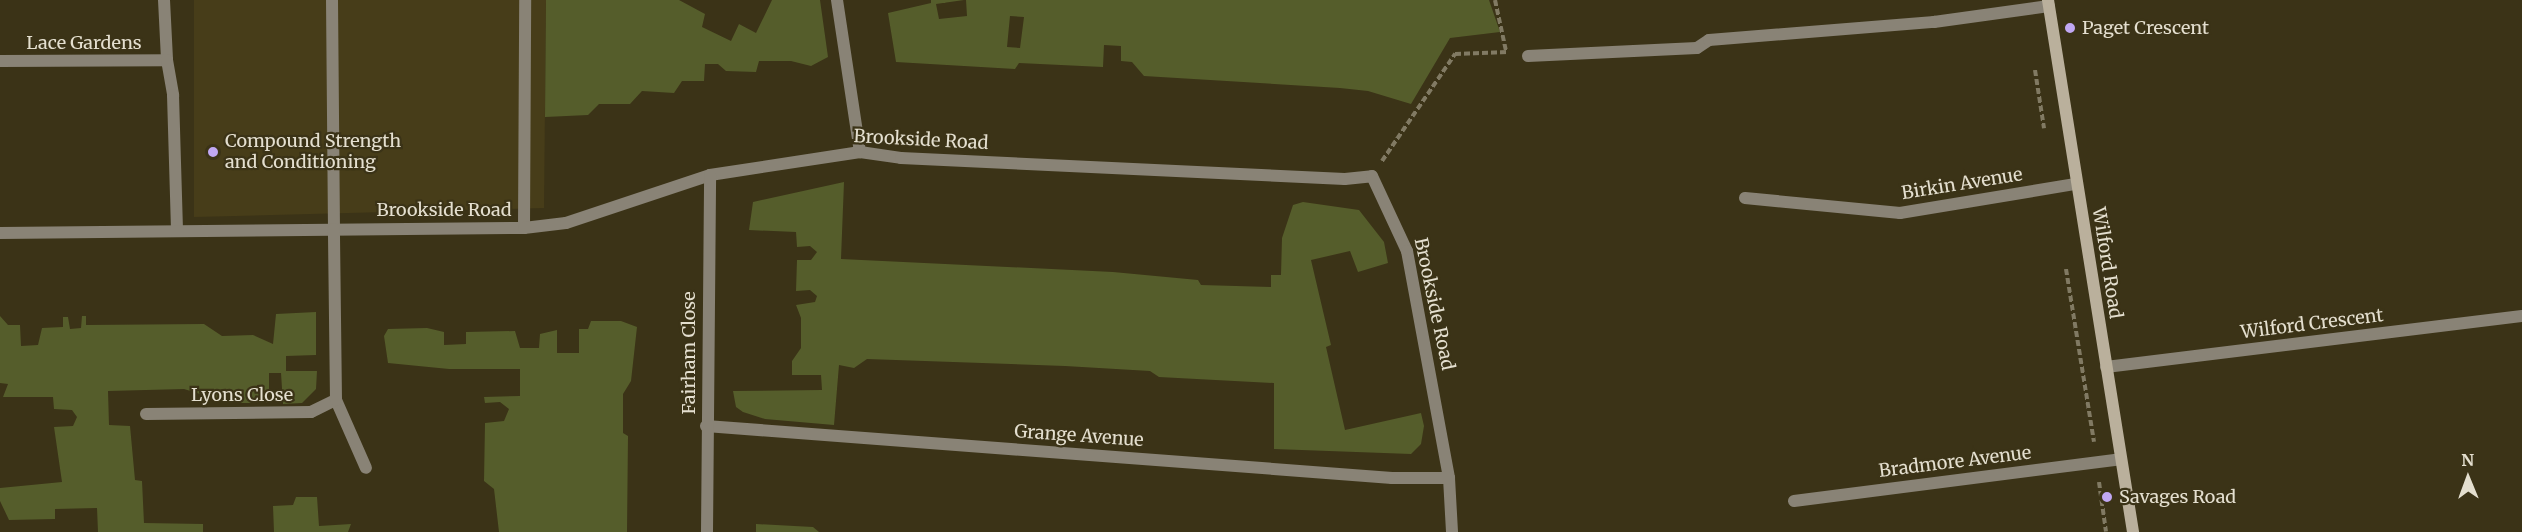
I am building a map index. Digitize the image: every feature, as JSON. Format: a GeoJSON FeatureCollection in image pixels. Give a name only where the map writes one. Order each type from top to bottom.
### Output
{"type":"FeatureCollection","features":[{"type":"Feature","properties":{"kind":"main road","name":"Wilford Road"},"geometry":{"type":"LineString","coordinates":[[2048,3],[2133,532]]}},
{"type":"Feature","properties":{"kind":"street"},"geometry":{"type":"LineString","coordinates":[[164,0],[167,60],[173,95],[177,231]]}},
{"type":"Feature","properties":{"kind":"street"},"geometry":{"type":"LineString","coordinates":[[332,0],[336,400],[366,468]]}},
{"type":"Feature","properties":{"kind":"street"},"geometry":{"type":"LineString","coordinates":[[524,228],[525,0]]}},
{"type":"Feature","properties":{"kind":"street"},"geometry":{"type":"LineString","coordinates":[[837,0],[860,152]]}},
{"type":"Feature","properties":{"kind":"street"},"geometry":{"type":"LineString","coordinates":[[1528,56],[1697,48],[1709,40],[1934,22],[2048,3]]}},
{"type":"Feature","properties":{"kind":"street","name":"Lace Gardens"},"geometry":{"type":"LineString","coordinates":[[0,61],[167,60]]}},
{"type":"Feature","properties":{"kind":"street","name":"Brookside Road"},"geometry":{"type":"LineString","coordinates":[[0,232],[524,228],[566,223],[710,175],[860,152],[901,158],[1345,179],[1372,176],[1407,251],[1449,478],[1452,532]]}},
{"type":"Feature","properties":{"kind":"street","name":"Fairham Close"},"geometry":{"type":"LineString","coordinates":[[707,532],[706,426],[710,175]]}},
{"type":"Feature","properties":{"kind":"street","name":"Birkin Avenue"},"geometry":{"type":"LineString","coordinates":[[1745,198],[1900,213],[2076,184]]}},
{"type":"Feature","properties":{"kind":"street","name":"Wilford Crescent"},"geometry":{"type":"LineString","coordinates":[[2106,367],[2522,316]]}},
{"type":"Feature","properties":{"kind":"street","name":"Lyons Close"},"geometry":{"type":"LineString","coordinates":[[146,414],[310,412],[336,400]]}},
{"type":"Feature","properties":{"kind":"street","name":"Grange Avenue"},"geometry":{"type":"LineString","coordinates":[[706,426],[1392,478],[1449,478]]}},
{"type":"Feature","properties":{"kind":"street","name":"Bradmore Avenue"},"geometry":{"type":"LineString","coordinates":[[1794,501],[2120,459]]}},
{"type":"Feature","properties":{"kind":"path"},"geometry":{"type":"LineString","coordinates":[[1372,176],[1455,54],[1506,52],[1495,0]]}},
{"type":"Feature","properties":{"kind":"path"},"geometry":{"type":"LineString","coordinates":[[2034,68],[2045,135]]}},
{"type":"Feature","properties":{"kind":"path"},"geometry":{"type":"LineString","coordinates":[[2064,256],[2106,532]]}},
{"type":"Feature","properties":{"kind":"shaded area"},"geometry":{"type":"Polygon","coordinates":[[[194,0],[546,0],[544,208],[194,217],[194,0]]]}},
{"type":"Feature","properties":{"kind":"green space"},"geometry":{"type":"Polygon","coordinates":[[[546,0],[679,0],[705,14],[702,27],[731,41],[739,24],[756,33],[772,0],[820,0],[828,57],[811,66],[791,61],[759,61],[756,72],[726,71],[718,64],[705,64],[704,81],[682,81],[674,93],[642,91],[630,104],[599,104],[588,115],[545,117],[546,0]]]}},
{"type":"Feature","properties":{"kind":"green space"},"geometry":{"type":"Polygon","coordinates":[[[931,0],[964,0],[936,4],[939,19],[967,16],[966,0],[1489,0],[1500,32],[1450,38],[1411,104],[1368,91],[1340,88],[1144,76],[1132,62],[1121,61],[1121,46],[1104,45],[1103,67],[1019,63],[1015,69],[896,62],[888,13],[931,3],[931,0]],[[1010,16],[1007,47],[1020,48],[1024,17],[1010,16]]]}},
{"type":"Feature","properties":{"kind":"green space"},"geometry":{"type":"Polygon","coordinates":[[[844,182],[841,259],[1113,272],[1198,280],[1201,285],[1271,287],[1271,275],[1281,275],[1282,238],[1293,205],[1303,202],[1359,210],[1384,242],[1388,263],[1358,272],[1350,251],[1311,260],[1331,345],[1326,347],[1345,430],[1421,413],[1424,426],[1421,444],[1411,454],[1274,449],[1274,383],[1159,377],[1150,371],[1065,366],[867,359],[854,368],[839,365],[834,425],[765,419],[743,412],[736,407],[733,391],[822,390],[821,375],[792,375],[792,361],[801,348],[801,318],[796,305],[815,302],[817,296],[810,290],[796,291],[797,260],[811,260],[817,252],[810,246],[797,247],[796,232],[749,230],[753,202],[844,182]]]}},
{"type":"Feature","properties":{"kind":"green space"},"geometry":{"type":"Polygon","coordinates":[[[316,312],[316,355],[286,356],[286,371],[317,371],[316,389],[302,403],[283,404],[281,373],[269,373],[269,403],[229,403],[184,389],[108,391],[109,425],[130,426],[135,480],[142,481],[144,523],[203,524],[203,532],[98,532],[97,508],[55,509],[55,519],[9,520],[0,501],[0,488],[62,482],[54,427],[73,426],[77,417],[72,410],[54,409],[53,397],[3,397],[8,384],[0,383],[0,316],[8,325],[20,325],[21,346],[38,345],[42,328],[63,327],[63,317],[68,317],[70,329],[81,328],[82,316],[86,316],[86,325],[204,324],[222,336],[253,335],[273,344],[276,314],[316,312]]]}},
{"type":"Feature","properties":{"kind":"green space"},"geometry":{"type":"Polygon","coordinates":[[[591,321],[621,321],[637,327],[631,381],[623,394],[623,433],[628,436],[627,532],[499,532],[494,489],[484,481],[485,423],[504,421],[509,409],[500,402],[485,403],[484,397],[520,396],[520,369],[449,369],[388,363],[384,336],[388,329],[427,328],[444,332],[444,345],[466,344],[466,332],[515,331],[520,348],[539,348],[540,334],[557,330],[557,353],[579,353],[579,329],[588,329],[591,321]]]}},
{"type":"Feature","properties":{"kind":"green space"},"geometry":{"type":"Polygon","coordinates":[[[296,497],[317,497],[319,526],[351,524],[348,532],[274,532],[273,506],[293,505],[296,497]]]}},
{"type":"Feature","properties":{"kind":"green space"},"geometry":{"type":"Polygon","coordinates":[[[756,524],[813,527],[819,532],[756,532],[756,524]]]}},
{"type":"Feature","properties":{"kind":"place","name":"Paget Crescent"},"geometry":{"type":"Point","coordinates":[2070,28]}},
{"type":"Feature","properties":{"kind":"place","name":"Compound Strength and Conditioning"},"geometry":{"type":"Point","coordinates":[213,152]}},
{"type":"Feature","properties":{"kind":"place","name":"Savages Road"},"geometry":{"type":"Point","coordinates":[2107,497]}}]}
